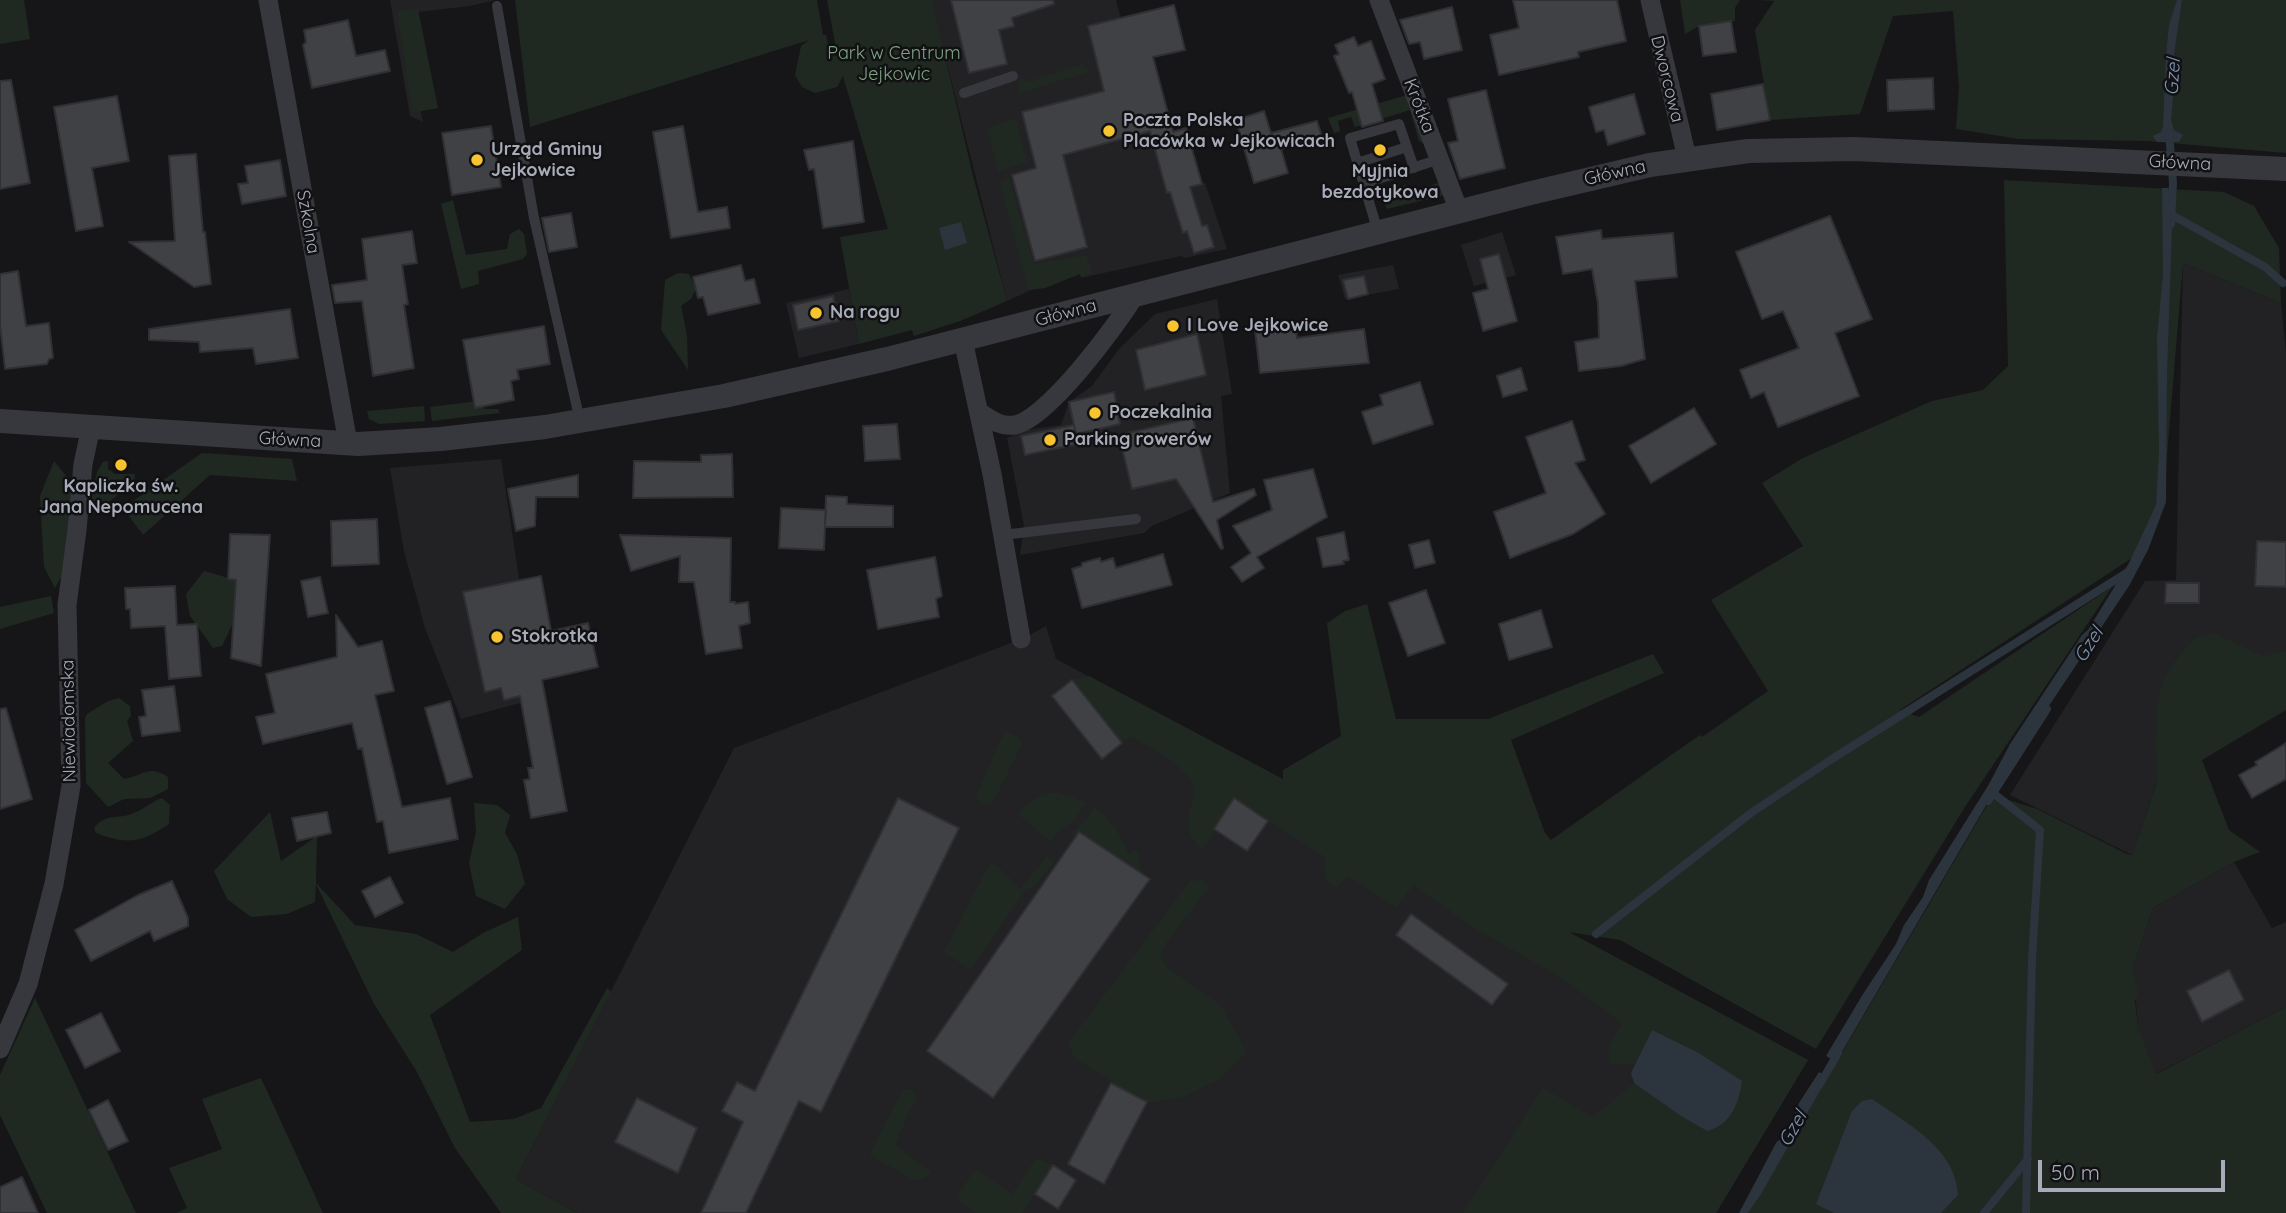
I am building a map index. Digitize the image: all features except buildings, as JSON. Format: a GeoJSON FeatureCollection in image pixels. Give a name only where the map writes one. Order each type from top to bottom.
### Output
{"type":"FeatureCollection","features":[{"type":"Feature","properties":{"kind":"street","name":"Szkolna"},"geometry":{"type":"LineString","coordinates":[[268,0],[348,443]]}},
{"type":"Feature","properties":{"kind":"street","name":"Krótka"},"geometry":{"type":"LineString","coordinates":[[1379,0],[1459,211]]}},
{"type":"Feature","properties":{"kind":"street","name":"Dworcowa"},"geometry":{"type":"LineString","coordinates":[[1650,0],[1686,158]]}},
{"type":"Feature","properties":{"kind":"street","name":"Główna"},"geometry":{"type":"LineString","coordinates":[[0,421],[348,443],[441,439],[639,412],[789,382],[963,340],[1459,211],[1686,158],[1799,149],[2286,169]]}},
{"type":"Feature","properties":{"kind":"street"},"geometry":{"type":"LineString","coordinates":[[979,412],[998,424],[1007,425],[1017,425],[1034,416],[1049,404],[1115,328],[1135,295]]}},
{"type":"Feature","properties":{"kind":"street"},"geometry":{"type":"LineString","coordinates":[[963,340],[1003,535],[1021,639]]}},
{"type":"Feature","properties":{"kind":"street","name":"Niewiadomska"},"geometry":{"type":"LineString","coordinates":[[0,1049],[28,984],[54,884],[71,786],[66,605],[83,464],[91,427]]}},
{"type":"Feature","properties":{"kind":"lane"},"geometry":{"type":"LineString","coordinates":[[497,6],[534,218],[580,421]]}},
{"type":"Feature","properties":{"kind":"lane"},"geometry":{"type":"LineString","coordinates":[[964,93],[1013,76]]}},
{"type":"Feature","properties":{"kind":"lane"},"geometry":{"type":"LineString","coordinates":[[1378,232],[1350,138],[1399,124],[1414,168]]}},
{"type":"Feature","properties":{"kind":"lane"},"geometry":{"type":"LineString","coordinates":[[1357,163],[1407,147]]}},
{"type":"Feature","properties":{"kind":"lane"},"geometry":{"type":"LineString","coordinates":[[1363,184],[1440,159]]}},
{"type":"Feature","properties":{"kind":"lane"},"geometry":{"type":"LineString","coordinates":[[1003,535],[1136,519]]}},
{"type":"Feature","properties":{"kind":"shaded area"},"geometry":{"type":"Polygon","coordinates":[[[390,0],[495,0],[470,6],[418,12],[418,9],[407,44],[423,122],[410,116],[390,0]]]}},
{"type":"Feature","properties":{"kind":"shaded area"},"geometry":{"type":"Polygon","coordinates":[[[931,0],[1116,0],[1167,194],[1205,183],[1227,249],[1081,278],[1080,274],[1007,301],[931,0]]]}},
{"type":"Feature","properties":{"kind":"shaded area"},"geometry":{"type":"Polygon","coordinates":[[[1502,232],[1516,275],[1474,286],[1461,245],[1502,232]]]}},
{"type":"Feature","properties":{"kind":"shaded area"},"geometry":{"type":"Polygon","coordinates":[[[2183,263],[2281,303],[2286,353],[2286,650],[2215,670],[2205,636],[2132,855],[2010,795],[2145,581],[2176,580],[2183,263]]]}},
{"type":"Feature","properties":{"kind":"shaded area"},"geometry":{"type":"Polygon","coordinates":[[[1393,265],[1399,289],[1345,299],[1338,275],[1393,265]]]}},
{"type":"Feature","properties":{"kind":"shaded area"},"geometry":{"type":"Polygon","coordinates":[[[849,289],[859,344],[799,358],[786,303],[849,289]]]}},
{"type":"Feature","properties":{"kind":"shaded area"},"geometry":{"type":"Polygon","coordinates":[[[1217,299],[1232,394],[1221,396],[1230,493],[1152,526],[1144,533],[1020,555],[1024,526],[1007,438],[1026,430],[1061,425],[1069,402],[1092,386],[1119,349],[1155,314],[1217,299]]]}},
{"type":"Feature","properties":{"kind":"shaded area"},"geometry":{"type":"Polygon","coordinates":[[[501,459],[524,612],[542,697],[461,719],[425,628],[404,551],[390,468],[501,459]]]}},
{"type":"Feature","properties":{"kind":"shaded area"},"geometry":{"type":"Polygon","coordinates":[[[1046,626],[1056,659],[1808,1060],[1716,1213],[577,1213],[516,1179],[734,748],[1024,638],[1046,626]]]}},
{"type":"Feature","properties":{"kind":"shaded area"},"geometry":{"type":"Polygon","coordinates":[[[2234,862],[2272,928],[2286,922],[2286,1007],[2155,1074],[2138,1026],[2133,967],[2153,908],[2234,862]]]}},
{"type":"Feature","properties":{"kind":"green space"},"geometry":{"type":"Polygon","coordinates":[[[0,0],[24,0],[30,39],[0,44],[0,0]]]}},
{"type":"Feature","properties":{"kind":"green space","name":"Park w Centrum Jejkowic"},"geometry":{"type":"Polygon","coordinates":[[[515,0],[817,0],[823,35],[826,35],[829,48],[837,54],[827,0],[932,0],[973,176],[1007,301],[960,321],[914,336],[912,330],[859,344],[840,237],[888,229],[843,76],[837,87],[815,93],[802,87],[795,75],[801,46],[809,40],[530,127],[515,0]]]}},
{"type":"Feature","properties":{"kind":"green space"},"geometry":{"type":"Polygon","coordinates":[[[1680,0],[1740,0],[1735,8],[1735,21],[1699,26],[1685,34],[1680,0]]]}},
{"type":"Feature","properties":{"kind":"green space"},"geometry":{"type":"Polygon","coordinates":[[[1758,0],[2286,0],[2286,153],[2147,141],[2019,139],[1956,129],[1959,87],[1953,11],[1893,16],[1860,114],[1770,120],[1755,30],[1774,1],[1758,0]]]}},
{"type":"Feature","properties":{"kind":"green space"},"geometry":{"type":"Polygon","coordinates":[[[418,9],[438,108],[412,113],[397,11],[418,9]]]}},
{"type":"Feature","properties":{"kind":"green space"},"geometry":{"type":"Polygon","coordinates":[[[1082,64],[1091,71],[1017,94],[1021,77],[1028,82],[1082,64]]]}},
{"type":"Feature","properties":{"kind":"green space"},"geometry":{"type":"Polygon","coordinates":[[[1407,95],[1428,146],[1419,141],[1410,110],[1355,127],[1351,117],[1338,121],[1340,131],[1334,133],[1328,118],[1407,95]]]}},
{"type":"Feature","properties":{"kind":"green space"},"geometry":{"type":"Polygon","coordinates":[[[1016,118],[1027,162],[998,172],[987,128],[1016,118]]]}},
{"type":"Feature","properties":{"kind":"green space"},"geometry":{"type":"Polygon","coordinates":[[[1009,178],[1034,264],[1086,255],[1092,273],[1080,274],[1045,288],[1028,290],[1000,183],[1009,178]]]}},
{"type":"Feature","properties":{"kind":"green space"},"geometry":{"type":"Polygon","coordinates":[[[2004,180],[2224,192],[2254,206],[2279,248],[2281,303],[2183,263],[2164,492],[2132,558],[1900,710],[1919,717],[2112,587],[1965,807],[1816,1049],[1620,940],[1569,932],[1808,1060],[1716,1213],[1463,1213],[1543,1088],[1593,1117],[1634,1083],[1707,1131],[1742,1081],[1699,1053],[1652,1030],[1635,1064],[1609,1064],[1610,1045],[1622,1023],[1558,976],[1476,929],[1413,885],[1397,908],[1348,876],[1336,888],[1326,881],[1325,857],[1235,799],[1202,850],[1188,827],[1194,794],[1188,776],[1159,752],[1130,737],[1122,743],[1072,680],[1089,676],[1283,779],[1283,770],[1341,736],[1327,623],[1345,611],[1367,604],[1396,719],[1488,719],[1653,654],[1664,673],[1511,740],[1545,833],[1551,840],[1700,735],[1702,737],[1768,691],[1711,600],[1803,546],[1762,483],[1803,458],[1932,401],[1983,390],[2008,366],[2004,180]]]}},
{"type":"Feature","properties":{"kind":"green space"},"geometry":{"type":"Polygon","coordinates":[[[1442,182],[1445,195],[1387,209],[1383,202],[1387,194],[1385,191],[1406,185],[1408,192],[1442,182]]]}},
{"type":"Feature","properties":{"kind":"green space"},"geometry":{"type":"Polygon","coordinates":[[[453,200],[466,255],[507,249],[510,234],[519,229],[524,234],[527,254],[523,259],[478,271],[479,284],[461,289],[441,204],[453,200]]]}},
{"type":"Feature","properties":{"kind":"green space"},"geometry":{"type":"Polygon","coordinates":[[[678,273],[689,274],[696,289],[691,299],[681,306],[687,335],[688,370],[661,330],[665,280],[678,273]]]}},
{"type":"Feature","properties":{"kind":"green space"},"geometry":{"type":"Polygon","coordinates":[[[478,401],[484,409],[498,409],[500,413],[432,421],[430,407],[478,401]]]}},
{"type":"Feature","properties":{"kind":"green space"},"geometry":{"type":"Polygon","coordinates":[[[424,406],[425,421],[379,424],[369,419],[367,411],[424,406]]]}},
{"type":"Feature","properties":{"kind":"green space"},"geometry":{"type":"Polygon","coordinates":[[[202,453],[292,459],[297,481],[210,475],[143,535],[123,508],[202,453]]]}},
{"type":"Feature","properties":{"kind":"green space"},"geometry":{"type":"Polygon","coordinates":[[[54,461],[72,483],[66,569],[55,588],[44,567],[40,496],[54,461]]]}},
{"type":"Feature","properties":{"kind":"green space"},"geometry":{"type":"Polygon","coordinates":[[[108,461],[108,469],[115,474],[135,474],[134,482],[95,513],[88,514],[97,472],[103,462],[108,461]]]}},
{"type":"Feature","properties":{"kind":"green space"},"geometry":{"type":"Polygon","coordinates":[[[204,571],[236,580],[233,623],[222,646],[213,648],[190,616],[186,594],[204,571]]]}},
{"type":"Feature","properties":{"kind":"green space"},"geometry":{"type":"Polygon","coordinates":[[[51,596],[54,613],[0,629],[0,607],[51,596]]]}},
{"type":"Feature","properties":{"kind":"green space"},"geometry":{"type":"Polygon","coordinates":[[[2214,633],[2263,656],[2286,650],[2286,710],[2202,760],[2229,830],[2260,852],[2234,862],[2153,908],[2133,967],[2138,993],[2135,1001],[2138,1026],[2156,1074],[2286,1007],[2286,1213],[1748,1213],[1993,795],[2037,809],[2132,855],[2157,781],[2158,701],[2163,680],[2194,638],[2214,633]]]}},
{"type":"Feature","properties":{"kind":"green space"},"geometry":{"type":"Polygon","coordinates":[[[119,698],[130,706],[131,716],[127,721],[133,741],[108,763],[124,779],[151,771],[161,773],[168,777],[168,789],[150,798],[124,799],[108,807],[86,783],[85,718],[108,701],[119,698]]]}},
{"type":"Feature","properties":{"kind":"green space"},"geometry":{"type":"Polygon","coordinates":[[[1005,730],[1023,742],[995,799],[991,804],[985,805],[975,798],[1005,730]]]}},
{"type":"Feature","properties":{"kind":"green space"},"geometry":{"type":"Polygon","coordinates":[[[1055,792],[1086,802],[1073,822],[1060,830],[1051,842],[1018,814],[1034,799],[1055,792]]]}},
{"type":"Feature","properties":{"kind":"green space"},"geometry":{"type":"Polygon","coordinates":[[[162,798],[170,805],[169,824],[150,835],[125,840],[96,833],[94,828],[104,820],[130,815],[162,798]]]}},
{"type":"Feature","properties":{"kind":"green space"},"geometry":{"type":"Polygon","coordinates":[[[474,803],[497,805],[510,815],[505,833],[517,854],[525,884],[505,909],[476,896],[469,863],[476,832],[474,803]]]}},
{"type":"Feature","properties":{"kind":"green space"},"geometry":{"type":"Polygon","coordinates":[[[1095,807],[1115,828],[1128,854],[1138,850],[1142,874],[1080,833],[1075,838],[1070,835],[1095,807]]]}},
{"type":"Feature","properties":{"kind":"green space"},"geometry":{"type":"Polygon","coordinates":[[[270,812],[281,861],[317,836],[316,883],[355,925],[416,934],[453,952],[483,933],[518,917],[522,950],[430,1015],[470,1122],[514,1119],[541,1108],[607,988],[611,992],[516,1179],[577,1213],[501,1213],[455,1148],[417,1072],[374,1004],[316,884],[315,902],[287,914],[251,917],[227,899],[214,871],[270,812]]]}},
{"type":"Feature","properties":{"kind":"green space"},"geometry":{"type":"Polygon","coordinates":[[[1047,856],[1054,862],[1033,888],[1026,889],[971,970],[944,952],[990,863],[997,866],[1020,889],[1047,856]]]}},
{"type":"Feature","properties":{"kind":"green space"},"geometry":{"type":"Polygon","coordinates":[[[1202,880],[1210,886],[1166,943],[1160,957],[1168,968],[1220,1004],[1247,1052],[1218,1080],[1181,1098],[1147,1102],[1111,1083],[1115,1083],[1074,1058],[1068,1043],[1190,881],[1202,880]]]}},
{"type":"Feature","properties":{"kind":"green space"},"geometry":{"type":"Polygon","coordinates":[[[35,998],[136,1213],[47,1213],[0,1115],[0,1075],[35,998]]]}},
{"type":"Feature","properties":{"kind":"green space"},"geometry":{"type":"Polygon","coordinates":[[[261,1078],[323,1213],[176,1213],[187,1208],[169,1168],[222,1149],[202,1099],[261,1078]]]}},
{"type":"Feature","properties":{"kind":"green space"},"geometry":{"type":"Polygon","coordinates":[[[903,1089],[913,1090],[917,1100],[895,1145],[931,1172],[921,1180],[913,1180],[871,1156],[871,1151],[903,1089]]]}},
{"type":"Feature","properties":{"kind":"green space"},"geometry":{"type":"Polygon","coordinates":[[[1036,1158],[1053,1165],[1022,1213],[976,1213],[960,1202],[958,1195],[975,1169],[1012,1194],[1036,1158]]]}},
{"type":"Feature","properties":{"kind":"water"},"geometry":{"type":"Polygon","coordinates":[[[2177,0],[2182,0],[2174,54],[2176,62],[2171,120],[2174,130],[2183,135],[2179,142],[2157,142],[2153,136],[2161,132],[2163,127],[2169,25],[2177,0]]]}},
{"type":"Feature","properties":{"kind":"water"},"geometry":{"type":"Polygon","coordinates":[[[2162,188],[2168,188],[2171,193],[2172,226],[2166,502],[2148,550],[2129,586],[2012,761],[1836,1062],[1826,1056],[1896,944],[1904,925],[1923,897],[1929,880],[1989,784],[2010,744],[2082,635],[2088,630],[2129,563],[2156,505],[2159,451],[2157,338],[2163,274],[2162,188]]]}},
{"type":"Feature","properties":{"kind":"water"},"geometry":{"type":"Polygon","coordinates":[[[961,222],[967,243],[945,250],[939,228],[961,222]]]}},
{"type":"Feature","properties":{"kind":"water"},"geometry":{"type":"Polygon","coordinates":[[[1652,1030],[1699,1053],[1742,1081],[1736,1105],[1722,1124],[1707,1131],[1634,1083],[1631,1073],[1652,1030]]]}},
{"type":"Feature","properties":{"kind":"water"},"geometry":{"type":"Polygon","coordinates":[[[1819,1072],[1828,1077],[1761,1194],[1748,1213],[1739,1213],[1776,1143],[1789,1131],[1799,1103],[1819,1072]]]}},
{"type":"Feature","properties":{"kind":"water"},"geometry":{"type":"Polygon","coordinates":[[[1872,1099],[1927,1138],[1949,1164],[1958,1195],[1941,1213],[1834,1213],[1816,1204],[1852,1111],[1862,1101],[1872,1099]]]}},
{"type":"Feature","properties":{"kind":"waterway","name":"Gzel"},"geometry":{"type":"LineString","coordinates":[[2169,132],[2173,183],[2171,224]]}},
{"type":"Feature","properties":{"kind":"waterway"},"geometry":{"type":"LineString","coordinates":[[2172,215],[2265,267],[2283,283]]}},
{"type":"Feature","properties":{"kind":"waterway"},"geometry":{"type":"LineString","coordinates":[[1596,934],[1751,813],[2128,572]]}},
{"type":"Feature","properties":{"kind":"waterway","name":"Gzel"},"geometry":{"type":"LineString","coordinates":[[1988,801],[2047,709]]}},
{"type":"Feature","properties":{"kind":"waterway"},"geometry":{"type":"LineString","coordinates":[[1993,793],[2040,830],[2032,960],[2026,1213]]}},
{"type":"Feature","properties":{"kind":"waterway","name":"Gzel"},"geometry":{"type":"LineString","coordinates":[[1820,1084],[1838,1053]]}},
{"type":"Feature","properties":{"kind":"waterway"},"geometry":{"type":"LineString","coordinates":[[1984,1213],[2028,1159]]}},
{"type":"Feature","properties":{"kind":"place","name":"Poczta Polska Placówka w Jejkowicach"},"geometry":{"type":"Point","coordinates":[1109,131]}},
{"type":"Feature","properties":{"kind":"place","name":"Myjnia bezdotykowa"},"geometry":{"type":"Point","coordinates":[1380,150]}},
{"type":"Feature","properties":{"kind":"place","name":"Urząd Gminy Jejkowice"},"geometry":{"type":"Point","coordinates":[477,160]}},
{"type":"Feature","properties":{"kind":"place","name":"Na rogu"},"geometry":{"type":"Point","coordinates":[816,313]}},
{"type":"Feature","properties":{"kind":"place","name":"I Love Jejkowice"},"geometry":{"type":"Point","coordinates":[1173,326]}},
{"type":"Feature","properties":{"kind":"place","name":"Poczekalnia"},"geometry":{"type":"Point","coordinates":[1095,413]}},
{"type":"Feature","properties":{"kind":"place","name":"Parking rowerów"},"geometry":{"type":"Point","coordinates":[1050,440]}},
{"type":"Feature","properties":{"kind":"place","name":"Kapliczka św. Jana Nepomucena"},"geometry":{"type":"Point","coordinates":[121,465]}},
{"type":"Feature","properties":{"kind":"place","name":"Stokrotka"},"geometry":{"type":"Point","coordinates":[497,637]}}]}
